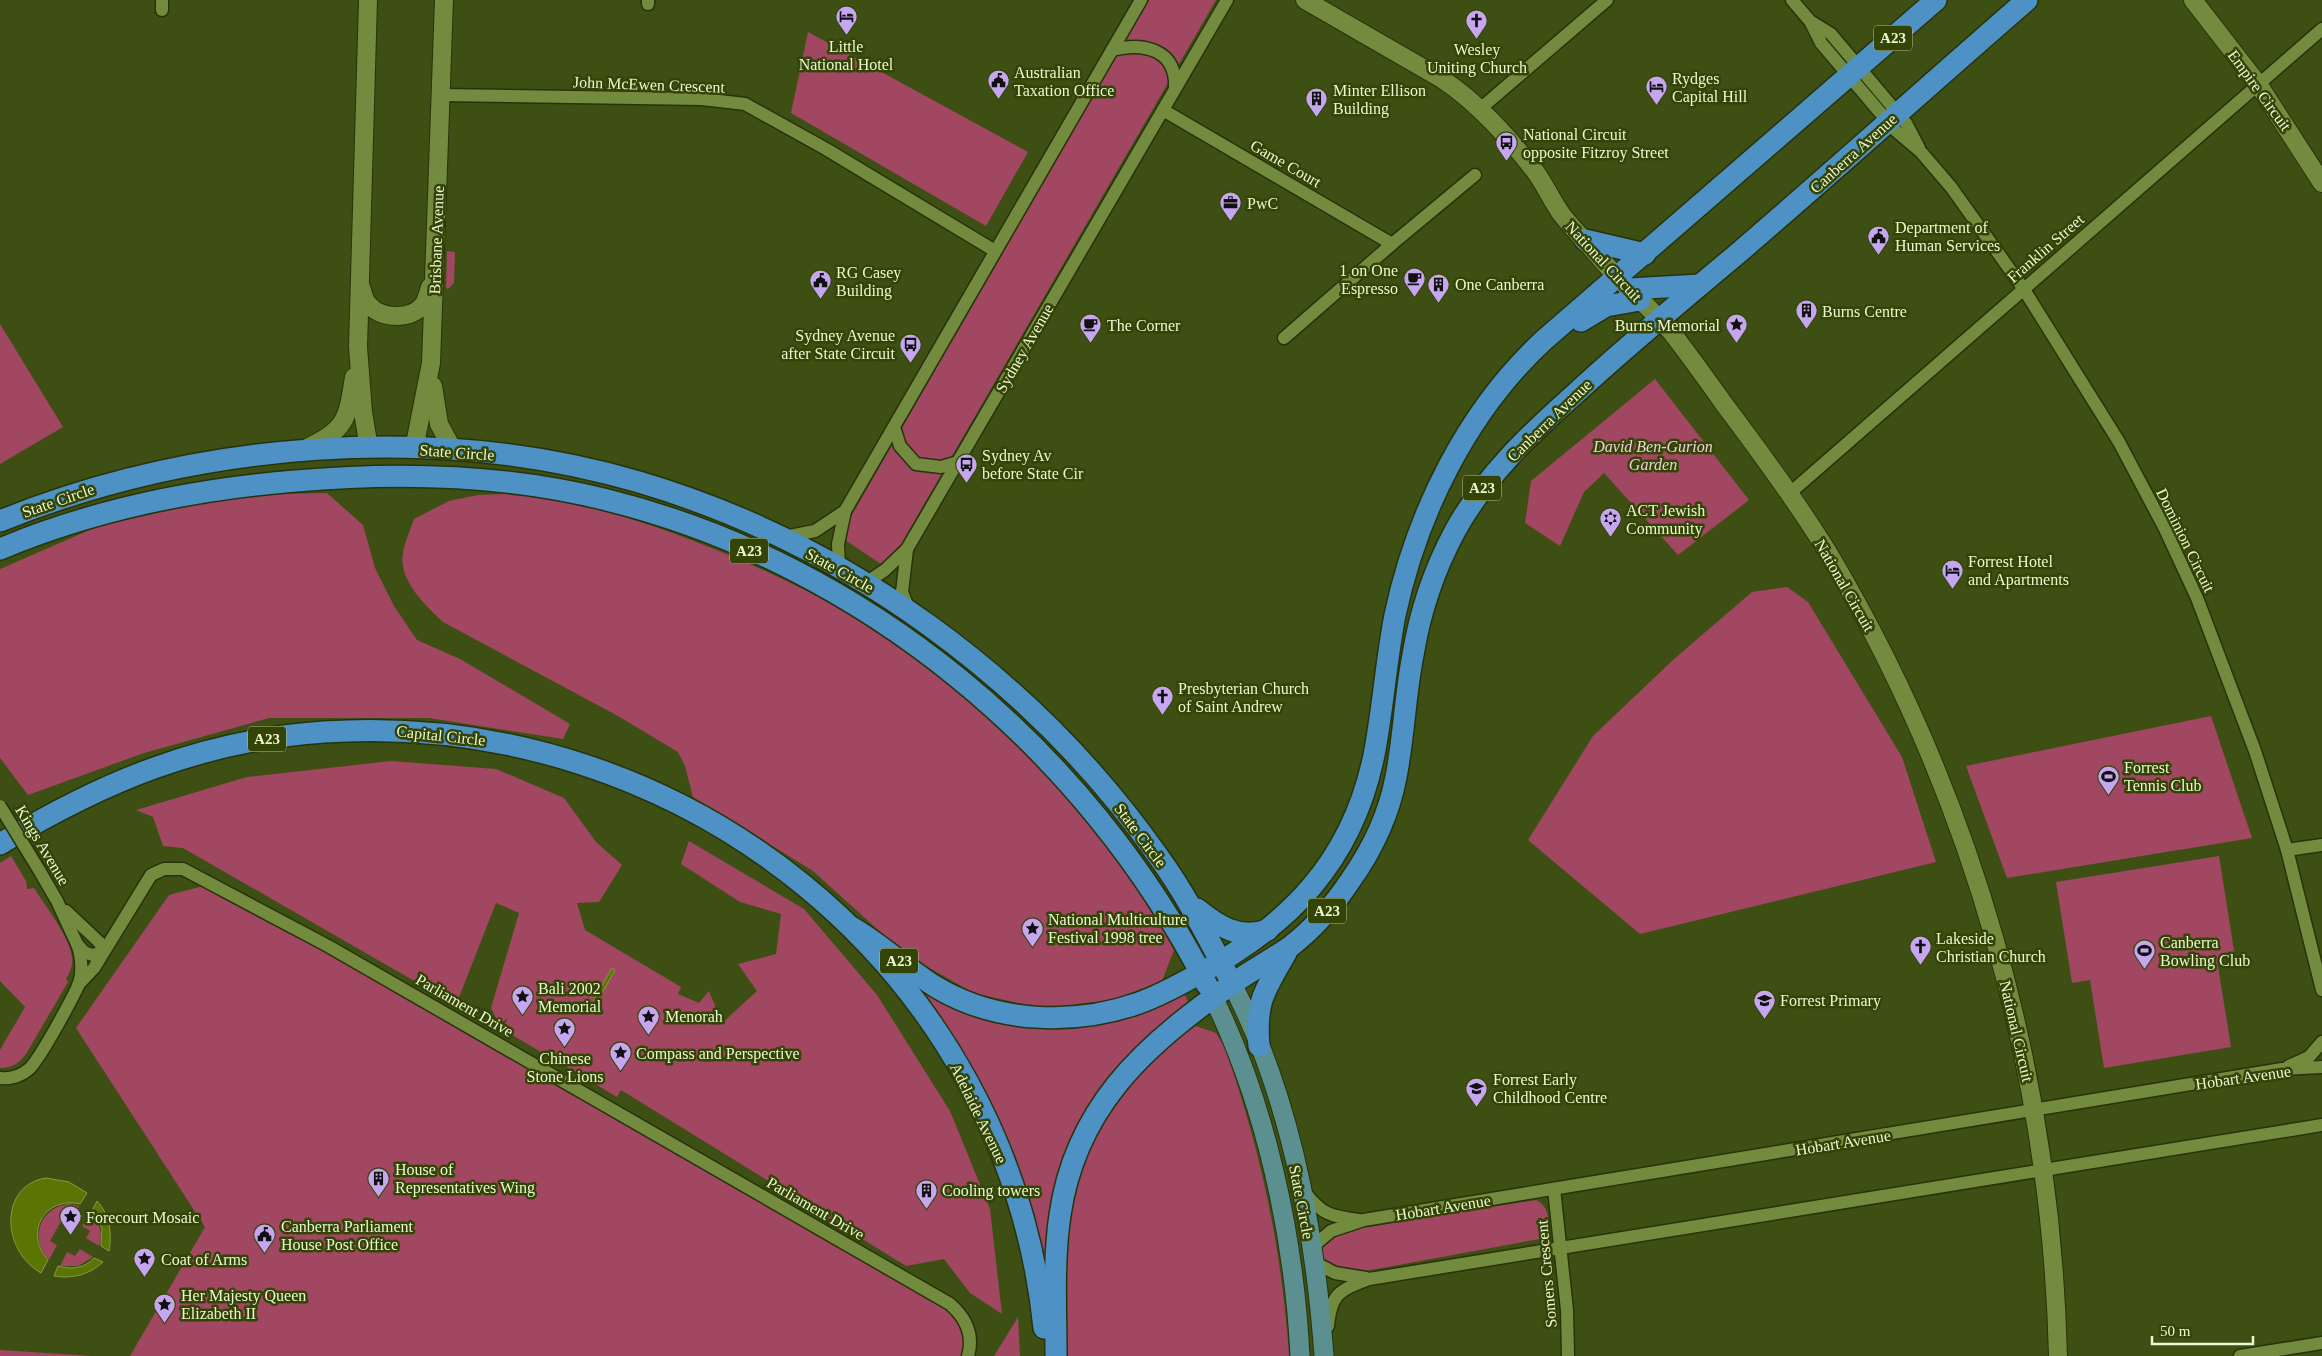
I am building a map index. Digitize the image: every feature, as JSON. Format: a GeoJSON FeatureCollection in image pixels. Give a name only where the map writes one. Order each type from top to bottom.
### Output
{"type":"FeatureCollection","features":[{"type":"Feature","properties":{"kind":"highway","name":"A23"},"geometry":{"type":"LineString","coordinates":[[852,928],[878,944],[924,979],[952,996],[992,1010],[1029,1017],[1072,1017],[1113,1011],[1147,1000],[1221,963],[1271,928],[1300,901],[1324,871],[1345,837],[1360,804],[1374,752],[1391,637],[1401,590],[1418,535],[1435,495],[1458,451],[1490,402],[1520,364],[1549,336],[1629,288],[1645,254],[1936,0]]}},
{"type":"Feature","properties":{"kind":"highway","name":"Canberra Avenue"},"geometry":{"type":"LineString","coordinates":[[1056,1356],[1056,1284],[1059,1220],[1066,1184],[1081,1141],[1103,1101],[1126,1071],[1171,1029],[1213,997],[1288,948],[1311,928],[1342,893],[1362,862],[1382,824],[1395,780],[1412,656],[1421,618],[1438,567],[1459,524],[1487,482],[1536,428],[1801,199],[2027,0]]}},
{"type":"Feature","properties":{"kind":"highway"},"geometry":{"type":"LineString","coordinates":[[1585,240],[1645,254]]}},
{"type":"Feature","properties":{"kind":"highway"},"geometry":{"type":"LineString","coordinates":[[1549,336],[1578,324],[1629,288],[1700,285]]}},
{"type":"Feature","properties":{"kind":"highway"},"geometry":{"type":"LineString","coordinates":[[369,448],[372,477]]}},
{"type":"Feature","properties":{"kind":"highway","name":"State Circle"},"geometry":{"type":"LineString","coordinates":[[0,520],[78,492],[148,473],[220,460],[302,451],[369,448],[453,450],[549,462],[632,480],[694,501],[779,537],[839,567],[866,583],[914,614],[961,649],[1046,724],[1120,806],[1160,857],[1188,902],[1232,984]]}},
{"type":"Feature","properties":{"kind":"highway","name":"Brisbane Avenue"},"geometry":{"type":"LineString","coordinates":[[408,478],[414,449]]}},
{"type":"Feature","properties":{"kind":"highway","name":"State Circle"},"geometry":{"type":"LineString","coordinates":[[0,548],[60,526],[197,493],[263,483],[372,477],[505,484],[575,493],[609,500],[652,513],[721,538],[796,573],[842,598],[896,632],[945,668],[1031,742],[1101,822],[1132,862],[1164,909],[1213,997]]}},
{"type":"Feature","properties":{"kind":"highway"},"geometry":{"type":"LineString","coordinates":[[839,567],[842,598]]}},
{"type":"Feature","properties":{"kind":"highway","name":"Sydney Avenue"},"geometry":{"type":"LineString","coordinates":[[842,598],[866,583]]}},
{"type":"Feature","properties":{"kind":"highway"},"geometry":{"type":"LineString","coordinates":[[1031,742],[1046,724]]}},
{"type":"Feature","properties":{"kind":"highway","name":"Capital Circle"},"geometry":{"type":"LineString","coordinates":[[0,844],[78,799],[117,782],[197,754],[280,737],[322,732],[406,731],[490,740],[553,754],[613,774],[652,790],[727,829],[796,878],[852,928]]}},
{"type":"Feature","properties":{"kind":"highway"},"geometry":{"type":"LineString","coordinates":[[1101,822],[1120,806]]}},
{"type":"Feature","properties":{"kind":"highway"},"geometry":{"type":"LineString","coordinates":[[1188,902],[1226,930],[1247,934],[1271,928]]}},
{"type":"Feature","properties":{"kind":"highway","name":"Adelaide Avenue"},"geometry":{"type":"LineString","coordinates":[[852,928],[914,1000],[938,1035],[980,1108],[998,1147],[1025,1228],[1043,1311],[1047,1356]]}},
{"type":"Feature","properties":{"kind":"highway"},"geometry":{"type":"LineString","coordinates":[[1259,1046],[1258,1019],[1262,994],[1288,948]]}},
{"type":"Feature","properties":{"kind":"main road","name":"State Circle"},"geometry":{"type":"LineString","coordinates":[[1232,984],[1278,1095],[1299,1186],[1324,1356]]}},
{"type":"Feature","properties":{"kind":"main road","name":"State Circle"},"geometry":{"type":"LineString","coordinates":[[1213,997],[1249,1084],[1260,1120],[1284,1222],[1295,1296],[1300,1356]]}},
{"type":"Feature","properties":{"kind":"main road","name":"State Circle"},"geometry":{"type":"LineString","coordinates":[[1284,1222],[1310,1254]]}},
{"type":"Feature","properties":{"kind":"main road"},"geometry":{"type":"LineString","coordinates":[[1295,1296],[1298,1276],[1310,1254]]}},
{"type":"Feature","properties":{"kind":"street"},"geometry":{"type":"LineString","coordinates":[[368,0],[358,347],[369,448]]}},
{"type":"Feature","properties":{"kind":"street","name":"Brisbane Avenue"},"geometry":{"type":"LineString","coordinates":[[414,449],[431,363],[444,0]]}},
{"type":"Feature","properties":{"kind":"street"},"geometry":{"type":"LineString","coordinates":[[839,567],[838,544],[845,511],[1141,0]]}},
{"type":"Feature","properties":{"kind":"street","name":"Sydney Avenue"},"geometry":{"type":"LineString","coordinates":[[866,583],[885,570],[907,549],[1227,0]]}},
{"type":"Feature","properties":{"kind":"street","name":"National Circuit"},"geometry":{"type":"LineString","coordinates":[[1305,0],[1442,79],[1460,91],[1480,109],[1536,173],[1562,214],[1671,331],[1790,493],[1828,553],[1867,622],[1900,686],[1927,746],[1953,812],[1994,932],[2022,1044],[2035,1111],[2052,1263],[2058,1356]]}},
{"type":"Feature","properties":{"kind":"street"},"geometry":{"type":"LineString","coordinates":[[1480,109],[1607,0]]}},
{"type":"Feature","properties":{"kind":"street","name":"Dominion Circuit"},"geometry":{"type":"LineString","coordinates":[[1792,0],[1810,21],[1821,43],[1854,72],[1892,117],[1906,123],[1921,152],[1951,187],[2023,288],[2119,442],[2169,538],[2197,598],[2255,751],[2287,850],[2322,990]]}},
{"type":"Feature","properties":{"kind":"street","name":"Empire Circuit"},"geometry":{"type":"LineString","coordinates":[[2192,0],[2258,84],[2322,183]]}},
{"type":"Feature","properties":{"kind":"street","name":"Franklin Street"},"geometry":{"type":"LineString","coordinates":[[1790,493],[2322,28]]}},
{"type":"Feature","properties":{"kind":"street"},"geometry":{"type":"LineString","coordinates":[[1112,50],[1126,46],[1150,48],[1171,65],[1176,77],[1175,89]]}},
{"type":"Feature","properties":{"kind":"street","name":"John McEwen Crescent"},"geometry":{"type":"LineString","coordinates":[[440,95],[702,99],[746,104],[826,149],[995,251]]}},
{"type":"Feature","properties":{"kind":"street","name":"Game Court"},"geometry":{"type":"LineString","coordinates":[[1163,110],[1392,244]]}},
{"type":"Feature","properties":{"kind":"street"},"geometry":{"type":"LineString","coordinates":[[1284,338],[1475,175]]}},
{"type":"Feature","properties":{"kind":"street"},"geometry":{"type":"LineString","coordinates":[[360,282],[364,298],[372,308],[383,314],[402,315],[415,311],[424,304],[434,274]]}},
{"type":"Feature","properties":{"kind":"street"},"geometry":{"type":"LineString","coordinates":[[302,451],[332,435],[345,420],[358,347]]}},
{"type":"Feature","properties":{"kind":"street"},"geometry":{"type":"LineString","coordinates":[[431,363],[437,419],[453,450]]}},
{"type":"Feature","properties":{"kind":"street"},"geometry":{"type":"LineString","coordinates":[[894,427],[900,446],[916,464],[941,467],[958,462]]}},
{"type":"Feature","properties":{"kind":"street"},"geometry":{"type":"LineString","coordinates":[[779,537],[815,531],[845,511]]}},
{"type":"Feature","properties":{"kind":"street"},"geometry":{"type":"LineString","coordinates":[[907,549],[902,592],[906,606],[914,614]]}},
{"type":"Feature","properties":{"kind":"street","name":"Kings Avenue"},"geometry":{"type":"LineString","coordinates":[[0,806],[58,901],[78,944]]}},
{"type":"Feature","properties":{"kind":"street"},"geometry":{"type":"LineString","coordinates":[[2287,850],[2322,845]]}},
{"type":"Feature","properties":{"kind":"street","name":"Parliament Drive"},"geometry":{"type":"LineString","coordinates":[[0,1078],[16,1077],[26,1071],[36,1061],[78,985],[90,973],[151,875],[169,868],[186,870],[336,950],[950,1304],[960,1314],[968,1330],[970,1346],[968,1356]]}},
{"type":"Feature","properties":{"kind":"street","name":"Kings Avenue"},"geometry":{"type":"LineString","coordinates":[[58,901],[80,926],[99,942],[103,952]]}},
{"type":"Feature","properties":{"kind":"street"},"geometry":{"type":"LineString","coordinates":[[78,944],[89,954],[103,952]]}},
{"type":"Feature","properties":{"kind":"street","name":"Parliament Drive"},"geometry":{"type":"LineString","coordinates":[[78,944],[81,960],[78,985]]}},
{"type":"Feature","properties":{"kind":"street"},"geometry":{"type":"LineString","coordinates":[[2282,1069],[2309,1057],[2322,1042]]}},
{"type":"Feature","properties":{"kind":"street","name":"Hobart Avenue"},"geometry":{"type":"LineString","coordinates":[[1310,1254],[1332,1231],[1364,1220],[2282,1069],[2322,1067]]}},
{"type":"Feature","properties":{"kind":"street"},"geometry":{"type":"LineString","coordinates":[[1324,1356],[1329,1312],[1334,1298],[1341,1290],[1369,1279],[2322,1125]]}},
{"type":"Feature","properties":{"kind":"street"},"geometry":{"type":"LineString","coordinates":[[2302,1128],[2322,1137]]}},
{"type":"Feature","properties":{"kind":"street","name":"Hobart Avenue"},"geometry":{"type":"LineString","coordinates":[[1299,1186],[1315,1206],[1325,1213],[1364,1220]]}},
{"type":"Feature","properties":{"kind":"street","name":"Somers Crescent"},"geometry":{"type":"LineString","coordinates":[[1554,1189],[1567,1310],[1568,1356]]}},
{"type":"Feature","properties":{"kind":"street"},"geometry":{"type":"LineString","coordinates":[[1310,1254],[1335,1273],[1369,1279]]}},
{"type":"Feature","properties":{"kind":"street"},"geometry":{"type":"LineString","coordinates":[[2240,1356],[2322,1343]]}},
{"type":"Feature","properties":{"kind":"green space"},"geometry":{"type":"Polygon","coordinates":[[[1149,0],[1216,0],[897,551],[881,564],[845,540],[850,518],[1149,0]]]}},
{"type":"Feature","properties":{"kind":"green space"},"geometry":{"type":"Polygon","coordinates":[[[808,32],[1028,152],[986,226],[791,113],[808,32]]]}},
{"type":"Feature","properties":{"kind":"green space"},"geometry":{"type":"Polygon","coordinates":[[[447,251],[455,252],[454,283],[448,289],[446,288],[447,251]]]}},
{"type":"Feature","properties":{"kind":"green space"},"geometry":{"type":"Polygon","coordinates":[[[0,324],[63,427],[0,464],[0,324]]]}},
{"type":"Feature","properties":{"kind":"green space","name":"David Ben-Gurion Garden"},"geometry":{"type":"Polygon","coordinates":[[[1655,379],[1749,500],[1678,555],[1604,473],[1584,492],[1560,546],[1525,523],[1531,481],[1655,379]]]}},
{"type":"Feature","properties":{"kind":"green space"},"geometry":{"type":"Polygon","coordinates":[[[327,493],[363,525],[375,568],[394,606],[417,640],[460,659],[570,724],[563,739],[429,718],[269,718],[144,753],[28,795],[0,758],[0,569],[99,526],[237,495],[327,493]]]}},
{"type":"Feature","properties":{"kind":"green space"},"geometry":{"type":"Polygon","coordinates":[[[506,494],[550,500],[607,512],[700,543],[780,578],[832,604],[876,629],[920,660],[963,694],[1005,732],[1044,772],[1115,859],[1147,904],[1174,950],[1162,981],[1112,1000],[1040,1008],[974,993],[906,955],[813,871],[693,797],[685,766],[678,752],[618,716],[443,622],[415,592],[405,573],[403,553],[414,519],[449,501],[478,495],[506,494]]]}},
{"type":"Feature","properties":{"kind":"green space"},"geometry":{"type":"Polygon","coordinates":[[[1787,587],[1808,602],[1902,757],[1936,862],[1640,934],[1528,840],[1593,736],[1674,659],[1752,592],[1787,587]]]}},
{"type":"Feature","properties":{"kind":"green space","name":"Forrest Tennis Club"},"geometry":{"type":"Polygon","coordinates":[[[2211,716],[2252,838],[2007,878],[1966,766],[2211,716]]]}},
{"type":"Feature","properties":{"kind":"green space"},"geometry":{"type":"Polygon","coordinates":[[[391,761],[496,769],[564,798],[596,842],[622,865],[599,902],[577,903],[585,930],[681,987],[678,994],[699,1003],[709,991],[722,1023],[757,991],[738,964],[776,954],[781,914],[740,902],[681,864],[689,841],[804,909],[877,995],[950,1111],[990,1209],[1002,1314],[970,1293],[944,1259],[906,1266],[621,1090],[617,1097],[502,1029],[508,1018],[499,1024],[491,1008],[519,913],[496,903],[456,1005],[183,848],[163,846],[153,817],[136,810],[247,777],[391,761]]]}},
{"type":"Feature","properties":{"kind":"green space"},"geometry":{"type":"Polygon","coordinates":[[[11,856],[26,881],[27,889],[34,888],[62,931],[70,949],[72,963],[66,979],[68,982],[26,1054],[15,1064],[0,1068],[0,1050],[25,1007],[0,981],[0,863],[11,856]]]}},
{"type":"Feature","properties":{"kind":"green space","name":"Canberra Bowling Club"},"geometry":{"type":"Polygon","coordinates":[[[2219,856],[2235,957],[2217,960],[2231,1047],[2104,1068],[2090,980],[2072,983],[2056,882],[2219,856]]]}},
{"type":"Feature","properties":{"kind":"green space"},"geometry":{"type":"Polygon","coordinates":[[[211,884],[960,1314],[967,1356],[130,1356],[205,1227],[76,1028],[169,895],[211,884]]]}},
{"type":"Feature","properties":{"kind":"green space"},"geometry":{"type":"Polygon","coordinates":[[[915,982],[1002,1020],[1183,992],[1188,1001],[1133,1053],[1108,1081],[1045,1282],[1037,1244],[912,985],[915,982]]]}},
{"type":"Feature","properties":{"kind":"green space"},"geometry":{"type":"Polygon","coordinates":[[[1196,1026],[1216,1033],[1224,1046],[1259,1160],[1281,1277],[1289,1356],[1064,1356],[1063,1250],[1079,1165],[1119,1093],[1168,1043],[1196,1026]]]}},
{"type":"Feature","properties":{"kind":"green space"},"geometry":{"type":"Polygon","coordinates":[[[1536,1200],[1546,1209],[1548,1217],[1550,1231],[1545,1238],[1351,1273],[1325,1263],[1321,1245],[1343,1231],[1536,1200]]]}},
{"type":"Feature","properties":{"kind":"green space"},"geometry":{"type":"Polygon","coordinates":[[[69,1204],[79,1206],[72,1220],[64,1216],[50,1241],[57,1245],[49,1260],[40,1242],[39,1233],[41,1225],[51,1211],[59,1206],[69,1204]]]}},
{"type":"Feature","properties":{"kind":"green space"},"geometry":{"type":"Polygon","coordinates":[[[90,1213],[100,1228],[99,1246],[86,1238],[90,1231],[82,1226],[90,1213]]]}},
{"type":"Feature","properties":{"kind":"green space"},"geometry":{"type":"Polygon","coordinates":[[[80,1249],[93,1257],[78,1266],[60,1266],[67,1252],[75,1256],[80,1249]]]}},
{"type":"Feature","properties":{"kind":"green space"},"geometry":{"type":"Polygon","coordinates":[[[1018,1317],[1020,1356],[994,1356],[1018,1317]]]}},
{"type":"Feature","properties":{"kind":"green space"},"geometry":{"type":"Polygon","coordinates":[[[0,1350],[92,1356],[0,1356],[0,1350]]]}},
{"type":"Feature","properties":{"kind":"shaded area"},"geometry":{"type":"Polygon","coordinates":[[[612,968],[615,970],[593,1009],[590,1007],[612,968]]]}},
{"type":"Feature","properties":{"kind":"shaded area"},"geometry":{"type":"Polygon","coordinates":[[[46,1178],[69,1182],[87,1193],[80,1204],[67,1203],[56,1206],[48,1211],[42,1219],[38,1228],[38,1239],[41,1250],[48,1260],[41,1273],[28,1262],[18,1249],[12,1234],[11,1219],[13,1205],[20,1192],[31,1183],[46,1178]]]}},
{"type":"Feature","properties":{"kind":"shaded area"},"geometry":{"type":"Polygon","coordinates":[[[97,1201],[105,1212],[109,1224],[109,1251],[101,1246],[102,1228],[92,1211],[97,1201]]]}},
{"type":"Feature","properties":{"kind":"shaded area"},"geometry":{"type":"Polygon","coordinates":[[[94,1258],[103,1262],[86,1273],[67,1277],[54,1276],[58,1266],[78,1267],[87,1264],[94,1258]]]}},
{"type":"Feature","properties":{"kind":"place","name":"Little National Hotel"},"geometry":{"type":"Point","coordinates":[846,36]}},
{"type":"Feature","properties":{"kind":"place","name":"Wesley Uniting Church"},"geometry":{"type":"Point","coordinates":[1477,39]}},
{"type":"Feature","properties":{"kind":"place","name":"Australian Taxation Office"},"geometry":{"type":"Point","coordinates":[998,100]}},
{"type":"Feature","properties":{"kind":"place","name":"Rydges Capital Hill"},"geometry":{"type":"Point","coordinates":[1656,106]}},
{"type":"Feature","properties":{"kind":"place","name":"Minter Ellison Building"},"geometry":{"type":"Point","coordinates":[1317,118]}},
{"type":"Feature","properties":{"kind":"place","name":"National Circuit opposite Fitzroy Street"},"geometry":{"type":"Point","coordinates":[1507,162]}},
{"type":"Feature","properties":{"kind":"place","name":"PwC"},"geometry":{"type":"Point","coordinates":[1231,222]}},
{"type":"Feature","properties":{"kind":"place","name":"Department of Human Services"},"geometry":{"type":"Point","coordinates":[1879,255]}},
{"type":"Feature","properties":{"kind":"place","name":"1 on One Espresso"},"geometry":{"type":"Point","coordinates":[1414,298]}},
{"type":"Feature","properties":{"kind":"place","name":"RG Casey Building"},"geometry":{"type":"Point","coordinates":[820,300]}},
{"type":"Feature","properties":{"kind":"place","name":"One Canberra"},"geometry":{"type":"Point","coordinates":[1439,303]}},
{"type":"Feature","properties":{"kind":"place","name":"Burns Centre"},"geometry":{"type":"Point","coordinates":[1806,330]}},
{"type":"Feature","properties":{"kind":"place","name":"The Corner"},"geometry":{"type":"Point","coordinates":[1091,344]}},
{"type":"Feature","properties":{"kind":"place","name":"Burns Memorial"},"geometry":{"type":"Point","coordinates":[1736,344]}},
{"type":"Feature","properties":{"kind":"place","name":"Sydney Avenue after State Circuit"},"geometry":{"type":"Point","coordinates":[911,363]}},
{"type":"Feature","properties":{"kind":"place","name":"Sydney Av before State Cir"},"geometry":{"type":"Point","coordinates":[966,483]}},
{"type":"Feature","properties":{"kind":"place","name":"ACT Jewish Community"},"geometry":{"type":"Point","coordinates":[1610,538]}},
{"type":"Feature","properties":{"kind":"place","name":"Forrest Hotel and Apartments"},"geometry":{"type":"Point","coordinates":[1952,589]}},
{"type":"Feature","properties":{"kind":"place","name":"Presbyterian Church of Saint Andrew"},"geometry":{"type":"Point","coordinates":[1162,716]}},
{"type":"Feature","properties":{"kind":"place","name":"Forrest Tennis Club"},"geometry":{"type":"Point","coordinates":[2108,795]}},
{"type":"Feature","properties":{"kind":"place","name":"National Multiculture Festival 1998 tree"},"geometry":{"type":"Point","coordinates":[1032,947]}},
{"type":"Feature","properties":{"kind":"place","name":"Lakeside Christian Church"},"geometry":{"type":"Point","coordinates":[1920,966]}},
{"type":"Feature","properties":{"kind":"place","name":"Canberra Bowling Club"},"geometry":{"type":"Point","coordinates":[2144,970]}},
{"type":"Feature","properties":{"kind":"place","name":"Bali 2002 Memorial"},"geometry":{"type":"Point","coordinates":[522,1016]}},
{"type":"Feature","properties":{"kind":"place","name":"Forrest Primary"},"geometry":{"type":"Point","coordinates":[1764,1019]}},
{"type":"Feature","properties":{"kind":"place","name":"Menorah"},"geometry":{"type":"Point","coordinates":[649,1035]}},
{"type":"Feature","properties":{"kind":"place","name":"Chinese Stone Lions"},"geometry":{"type":"Point","coordinates":[565,1048]}},
{"type":"Feature","properties":{"kind":"place","name":"Compass and Perspective"},"geometry":{"type":"Point","coordinates":[620,1072]}},
{"type":"Feature","properties":{"kind":"place","name":"Forrest Early Childhood Centre"},"geometry":{"type":"Point","coordinates":[1477,1107]}},
{"type":"Feature","properties":{"kind":"place","name":"House of Representatives Wing"},"geometry":{"type":"Point","coordinates":[379,1197]}},
{"type":"Feature","properties":{"kind":"place","name":"Cooling towers"},"geometry":{"type":"Point","coordinates":[926,1209]}},
{"type":"Feature","properties":{"kind":"place","name":"Forecourt Mosaic"},"geometry":{"type":"Point","coordinates":[70,1236]}},
{"type":"Feature","properties":{"kind":"place","name":"Canberra Parliament House Post Office"},"geometry":{"type":"Point","coordinates":[265,1254]}},
{"type":"Feature","properties":{"kind":"place","name":"Coat of Arms"},"geometry":{"type":"Point","coordinates":[145,1278]}},
{"type":"Feature","properties":{"kind":"place","name":"Her Majesty Queen Elizabeth II"},"geometry":{"type":"Point","coordinates":[165,1323]}}]}
